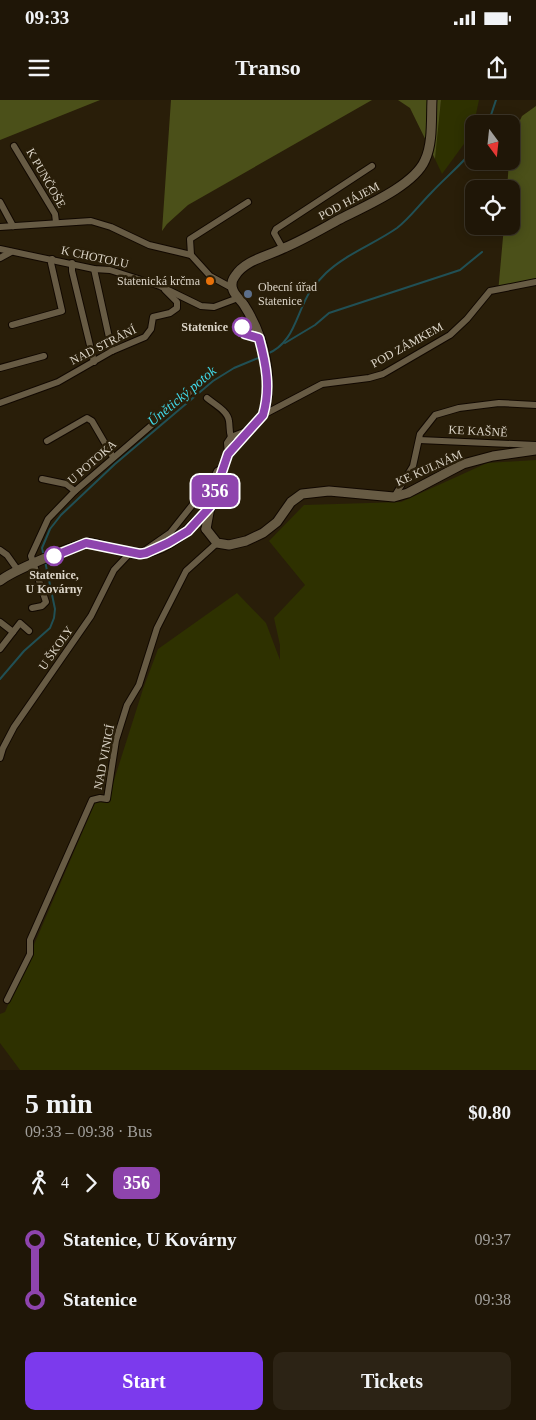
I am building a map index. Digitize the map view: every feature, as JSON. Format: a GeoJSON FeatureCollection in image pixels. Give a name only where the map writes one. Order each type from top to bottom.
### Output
{"type":"FeatureCollection","features":[{"type":"Feature","properties":{"kind":"street","name":"POD HÁJEM"},"geometry":{"type":"LineString","coordinates":[[232,288],[233,279],[237,273],[253,261],[283,249],[390,193],[416,173],[424,163],[427,154],[432,100]]}},
{"type":"Feature","properties":{"kind":"street","name":"K PUNČOŠE"},"geometry":{"type":"LineString","coordinates":[[14,146],[55,214],[56,222]]}},
{"type":"Feature","properties":{"kind":"street"},"geometry":{"type":"LineString","coordinates":[[283,249],[274,233],[276,229],[372,166]]}},
{"type":"Feature","properties":{"kind":"street"},"geometry":{"type":"LineString","coordinates":[[0,202],[13,226]]}},
{"type":"Feature","properties":{"kind":"street"},"geometry":{"type":"LineString","coordinates":[[217,543],[206,529],[210,507],[228,454],[263,415],[268,384],[266,361],[249,313],[232,288],[210,276],[191,254],[190,239],[248,202]]}},
{"type":"Feature","properties":{"kind":"street"},"geometry":{"type":"LineString","coordinates":[[0,227],[91,221],[111,227],[149,245],[191,254]]}},
{"type":"Feature","properties":{"kind":"street","name":"K CHOTOLU"},"geometry":{"type":"LineString","coordinates":[[0,249],[94,269],[110,270],[160,286],[207,308],[238,298]]}},
{"type":"Feature","properties":{"kind":"street"},"geometry":{"type":"LineString","coordinates":[[0,258],[5,257],[11,252]]}},
{"type":"Feature","properties":{"kind":"street"},"geometry":{"type":"LineString","coordinates":[[12,325],[62,311],[51,263],[52,259]]}},
{"type":"Feature","properties":{"kind":"street"},"geometry":{"type":"LineString","coordinates":[[72,263],[72,271],[94,362]]}},
{"type":"Feature","properties":{"kind":"street"},"geometry":{"type":"LineString","coordinates":[[94,269],[112,351]]}},
{"type":"Feature","properties":{"kind":"street","name":"POD ZÁMKEM"},"geometry":{"type":"LineString","coordinates":[[263,415],[322,384],[369,378],[383,374],[450,335],[467,319],[490,291],[536,282]]}},
{"type":"Feature","properties":{"kind":"street","name":"NAD STRÁNÍ"},"geometry":{"type":"LineString","coordinates":[[0,403],[58,382],[112,351],[145,337],[151,329],[153,317],[170,313],[177,308],[177,302],[160,286]]}},
{"type":"Feature","properties":{"kind":"street"},"geometry":{"type":"LineString","coordinates":[[0,368],[44,356]]}},
{"type":"Feature","properties":{"kind":"street","name":"U POTOKA"},"geometry":{"type":"LineString","coordinates":[[36,562],[31,556],[48,519],[75,491],[113,457],[166,415],[189,393]]}},
{"type":"Feature","properties":{"kind":"street"},"geometry":{"type":"LineString","coordinates":[[207,398],[227,415],[229,421],[228,429],[231,437]]}},
{"type":"Feature","properties":{"kind":"street"},"geometry":{"type":"LineString","coordinates":[[394,497],[413,466],[420,434],[435,415],[459,408],[499,403],[536,405]]}},
{"type":"Feature","properties":{"kind":"street"},"geometry":{"type":"LineString","coordinates":[[47,441],[87,418],[92,421],[113,457]]}},
{"type":"Feature","properties":{"kind":"street"},"geometry":{"type":"LineString","coordinates":[[228,454],[227,443],[231,437],[250,430]]}},
{"type":"Feature","properties":{"kind":"street","name":"KE KAŠNĚ"},"geometry":{"type":"LineString","coordinates":[[419,440],[536,445]]}},
{"type":"Feature","properties":{"kind":"street","name":"KE KULNÁM"},"geometry":{"type":"LineString","coordinates":[[217,543],[229,545],[246,541],[263,533],[277,522],[291,502],[302,494],[329,491],[394,497],[408,493],[463,464],[493,456],[536,450]]}},
{"type":"Feature","properties":{"kind":"street","name":"U ŠKOLY"},"geometry":{"type":"LineString","coordinates":[[0,758],[2,747],[14,727],[91,616],[114,570],[136,553],[170,532],[213,479],[217,471],[222,468]]}},
{"type":"Feature","properties":{"kind":"street"},"geometry":{"type":"LineString","coordinates":[[42,479],[66,484],[75,491]]}},
{"type":"Feature","properties":{"kind":"street"},"geometry":{"type":"LineString","coordinates":[[1,579],[18,569],[86,543],[136,553],[151,552],[188,531],[210,507]]}},
{"type":"Feature","properties":{"kind":"street"},"geometry":{"type":"LineString","coordinates":[[188,531],[206,529]]}},
{"type":"Feature","properties":{"kind":"street","name":"NAD VINICÍ"},"geometry":{"type":"LineString","coordinates":[[7,1000],[30,954],[30,940],[92,800],[100,798],[107,800],[116,740],[127,705],[139,685],[157,628],[186,571],[217,543]]}},
{"type":"Feature","properties":{"kind":"street"},"geometry":{"type":"LineString","coordinates":[[0,550],[7,555],[18,569]]}},
{"type":"Feature","properties":{"kind":"street"},"geometry":{"type":"LineString","coordinates":[[32,608],[42,606],[46,602],[36,562]]}},
{"type":"Feature","properties":{"kind":"street"},"geometry":{"type":"LineString","coordinates":[[0,622],[13,632]]}},
{"type":"Feature","properties":{"kind":"street"},"geometry":{"type":"LineString","coordinates":[[0,649],[20,623],[29,631]]}},
{"type":"Feature","properties":{"kind":"green space"},"geometry":{"type":"Polygon","coordinates":[[[0,100],[100,100],[0,140],[0,100]]]}},
{"type":"Feature","properties":{"kind":"green space"},"geometry":{"type":"Polygon","coordinates":[[[171,100],[372,100],[188,205],[162,231],[171,100]]]}},
{"type":"Feature","properties":{"kind":"green space"},"geometry":{"type":"Polygon","coordinates":[[[398,100],[441,100],[435,159],[410,108],[398,100]]]}},
{"type":"Feature","properties":{"kind":"green space"},"geometry":{"type":"Polygon","coordinates":[[[441,100],[479,100],[476,115],[465,115],[465,142],[442,174],[435,159],[441,100]]]}},
{"type":"Feature","properties":{"kind":"green space"},"geometry":{"type":"Polygon","coordinates":[[[536,106],[536,283],[498,293],[503,235],[520,235],[520,180],[508,180],[508,170],[520,170],[520,120],[522,116],[536,106]]]}},
{"type":"Feature","properties":{"kind":"green space"},"geometry":{"type":"Polygon","coordinates":[[[536,460],[536,1070],[20,1070],[0,1043],[0,1014],[5,1012],[95,803],[109,796],[143,689],[158,649],[237,593],[266,623],[280,660],[280,645],[274,618],[305,585],[269,541],[304,505],[401,502],[487,463],[536,460]]]}},
{"type":"Feature","properties":{"kind":"waterway","name":"Únětický potok"},"geometry":{"type":"LineString","coordinates":[[491,115],[496,100]]}},
{"type":"Feature","properties":{"kind":"waterway","name":"Únětický potok"},"geometry":{"type":"LineString","coordinates":[[267,354],[284,342],[294,326],[311,290],[326,273],[342,260],[397,228],[465,160]]}},
{"type":"Feature","properties":{"kind":"waterway"},"geometry":{"type":"LineString","coordinates":[[285,343],[315,325],[329,313],[460,270],[482,252]]}},
{"type":"Feature","properties":{"kind":"waterway","name":"Únětický potok"},"geometry":{"type":"LineString","coordinates":[[44,557],[42,548],[50,529],[61,515],[115,464],[213,381],[234,368],[263,356]]}},
{"type":"Feature","properties":{"kind":"waterway","name":"Únětický potok"},"geometry":{"type":"LineString","coordinates":[[0,679],[24,651],[50,628],[54,618],[55,609],[45,561]]}},
{"type":"Feature","properties":{"kind":"bus line","name":"356"},"geometry":{"type":"LineString","coordinates":[[54,556],[86,543],[140,554],[151,552],[188,531],[210,507],[228,454],[256,424],[263,415],[265,408],[268,384],[266,361],[259,338],[245,334],[242,327]]}},
{"type":"Feature","properties":{"kind":"place","name":"Statenická krčma"},"geometry":{"type":"Point","coordinates":[210,281]}},
{"type":"Feature","properties":{"kind":"place","name":"Obecní úřad Statenice"},"geometry":{"type":"Point","coordinates":[248,294]}},
{"type":"Feature","properties":{"kind":"place","name":"Statenice"},"geometry":{"type":"Point","coordinates":[242,327]}},
{"type":"Feature","properties":{"kind":"place","name":"Statenice, U Kovárny"},"geometry":{"type":"Point","coordinates":[54,556]}}]}
